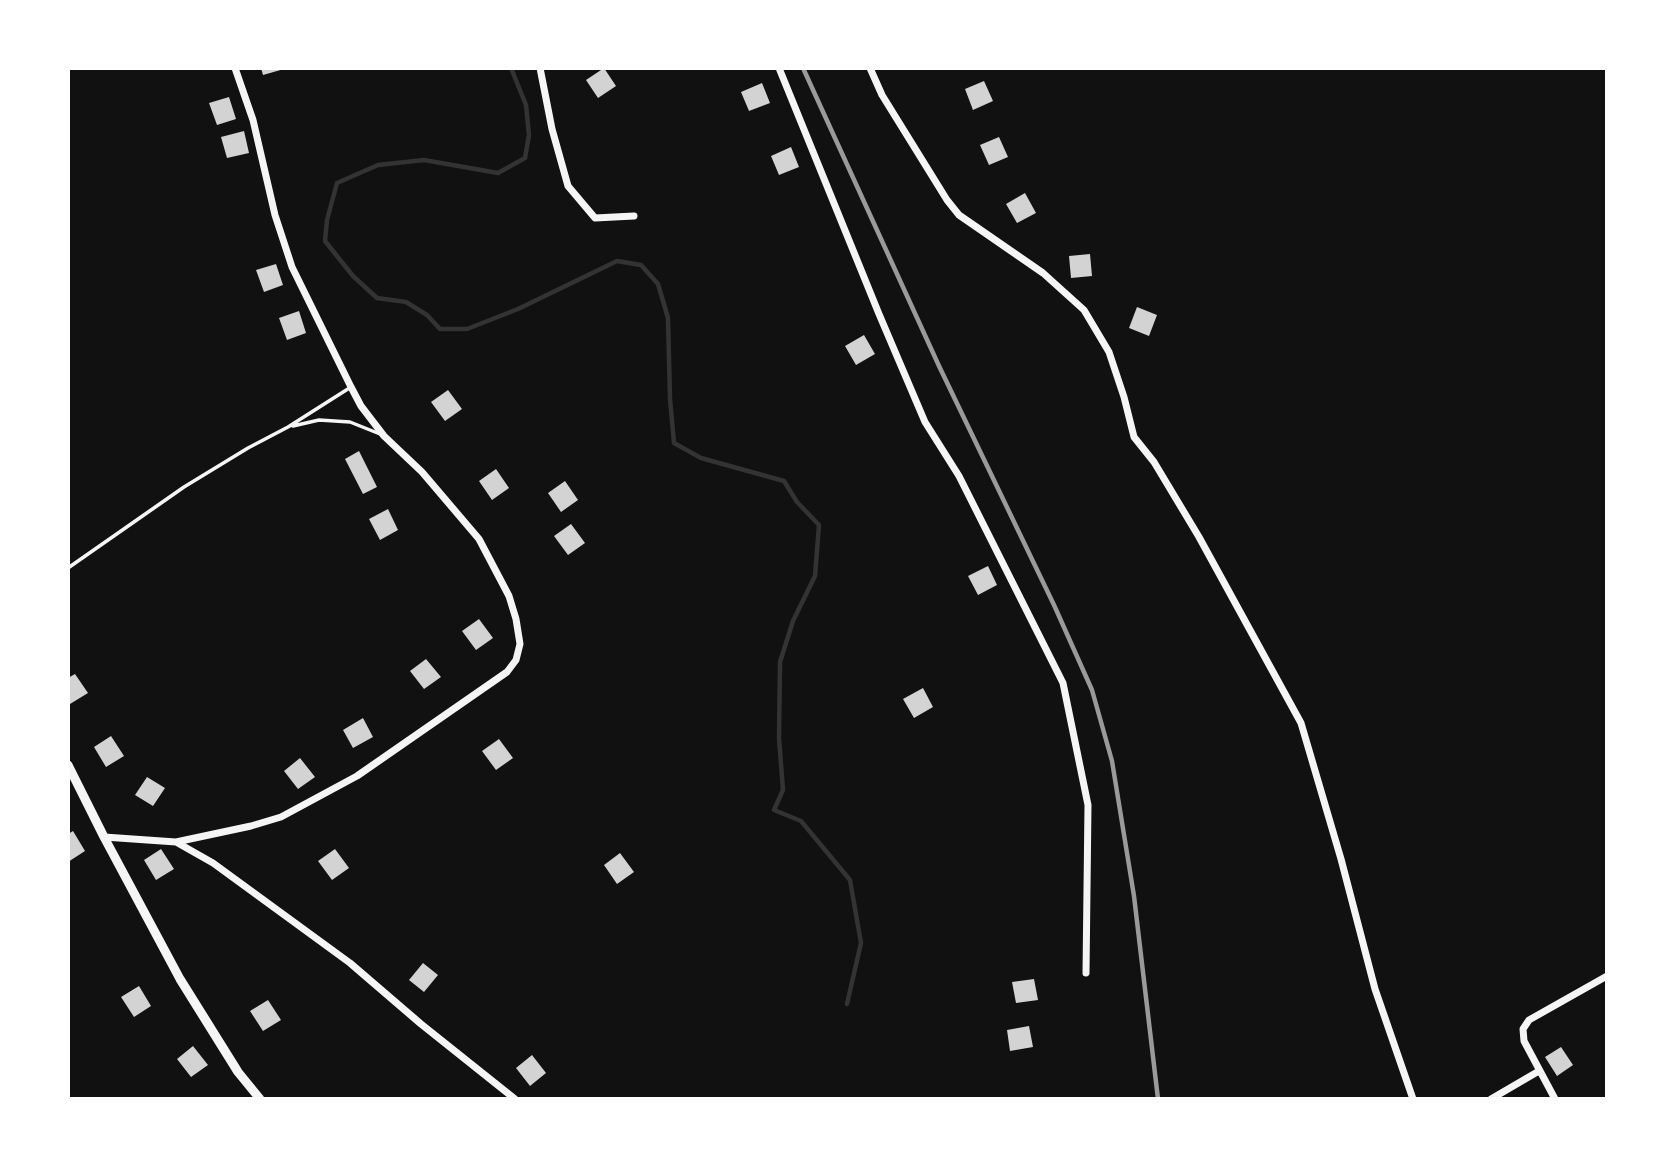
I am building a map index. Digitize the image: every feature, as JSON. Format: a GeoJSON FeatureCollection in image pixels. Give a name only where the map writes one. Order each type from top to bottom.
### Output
{"type":"FeatureCollection","features":[{"type":"Feature","properties":{"kind":"street"},"geometry":{"type":"LineString","coordinates":[[104,837],[176,842],[281,817],[357,776],[507,672],[516,660],[520,644],[509,596],[479,539],[422,472],[384,436],[361,406],[351,387],[292,267],[275,215],[253,120],[235,68]]}},
{"type":"Feature","properties":{"kind":"street"},"geometry":{"type":"LineString","coordinates":[[540,68],[552,129],[568,186],[595,218],[634,216]]}},
{"type":"Feature","properties":{"kind":"street"},"geometry":{"type":"LineString","coordinates":[[779,68],[925,422],[959,476],[1063,683],[1088,805],[1086,973]]}},
{"type":"Feature","properties":{"kind":"street"},"geometry":{"type":"LineString","coordinates":[[870,68],[882,95],[959,215],[1043,273],[1084,310],[1109,352],[1134,437],[1154,462],[1199,537],[1301,723],[1341,859],[1374,989],[1413,1099]]}},
{"type":"Feature","properties":{"kind":"street"},"geometry":{"type":"LineString","coordinates":[[68,765],[180,979],[238,1072],[260,1099]]}},
{"type":"Feature","properties":{"kind":"street"},"geometry":{"type":"LineString","coordinates":[[176,842],[213,863],[350,963],[515,1099]]}},
{"type":"Feature","properties":{"kind":"street"},"geometry":{"type":"LineString","coordinates":[[1555,1099],[1524,1041],[1523,1028],[1529,1020],[1607,976]]}},
{"type":"Feature","properties":{"kind":"street"},"geometry":{"type":"LineString","coordinates":[[1491,1099],[1539,1071]]}},
{"type":"Feature","properties":{"kind":"lane"},"geometry":{"type":"LineString","coordinates":[[68,568],[184,487],[351,387]]}},
{"type":"Feature","properties":{"kind":"lane"},"geometry":{"type":"LineString","coordinates":[[288,427],[318,420],[350,422],[384,436]]}},
{"type":"Feature","properties":{"kind":"building"},"geometry":{"type":"Polygon","coordinates":[[[261,68],[284,68],[284,69],[263,75],[261,68]]]}},
{"type":"Feature","properties":{"kind":"building"},"geometry":{"type":"Polygon","coordinates":[[[604,68],[616,86],[598,98],[586,80],[604,68]]]}},
{"type":"Feature","properties":{"kind":"building"},"geometry":{"type":"Polygon","coordinates":[[[984,81],[993,101],[973,110],[965,89],[984,81]]]}},
{"type":"Feature","properties":{"kind":"building"},"geometry":{"type":"Polygon","coordinates":[[[762,83],[770,103],[749,111],[741,92],[762,83]]]}},
{"type":"Feature","properties":{"kind":"building"},"geometry":{"type":"Polygon","coordinates":[[[229,97],[236,119],[217,125],[209,103],[229,97]]]}},
{"type":"Feature","properties":{"kind":"building"},"geometry":{"type":"Polygon","coordinates":[[[244,131],[249,153],[227,158],[221,137],[244,131]]]}},
{"type":"Feature","properties":{"kind":"building"},"geometry":{"type":"Polygon","coordinates":[[[999,137],[1008,157],[989,165],[980,145],[999,137]]]}},
{"type":"Feature","properties":{"kind":"building"},"geometry":{"type":"Polygon","coordinates":[[[791,147],[799,167],[779,175],[771,156],[791,147]]]}},
{"type":"Feature","properties":{"kind":"building"},"geometry":{"type":"Polygon","coordinates":[[[1025,193],[1036,213],[1017,223],[1006,204],[1025,193]]]}},
{"type":"Feature","properties":{"kind":"building"},"geometry":{"type":"Polygon","coordinates":[[[1090,254],[1092,276],[1071,278],[1069,256],[1090,254]]]}},
{"type":"Feature","properties":{"kind":"building"},"geometry":{"type":"Polygon","coordinates":[[[276,264],[283,285],[264,292],[256,270],[276,264]]]}},
{"type":"Feature","properties":{"kind":"building"},"geometry":{"type":"Polygon","coordinates":[[[1137,307],[1157,315],[1149,336],[1129,328],[1137,307]]]}},
{"type":"Feature","properties":{"kind":"building"},"geometry":{"type":"Polygon","coordinates":[[[299,311],[306,333],[287,340],[279,318],[299,311]]]}},
{"type":"Feature","properties":{"kind":"building"},"geometry":{"type":"Polygon","coordinates":[[[864,335],[875,354],[856,365],[845,346],[864,335]]]}},
{"type":"Feature","properties":{"kind":"building"},"geometry":{"type":"Polygon","coordinates":[[[448,390],[462,409],[445,421],[431,402],[448,390]]]}},
{"type":"Feature","properties":{"kind":"building"},"geometry":{"type":"Polygon","coordinates":[[[359,451],[377,487],[363,494],[345,459],[359,451]]]}},
{"type":"Feature","properties":{"kind":"building"},"geometry":{"type":"Polygon","coordinates":[[[496,469],[509,488],[492,500],[479,481],[496,469]]]}},
{"type":"Feature","properties":{"kind":"building"},"geometry":{"type":"Polygon","coordinates":[[[565,481],[578,500],[561,512],[548,493],[565,481]]]}},
{"type":"Feature","properties":{"kind":"building"},"geometry":{"type":"Polygon","coordinates":[[[388,509],[398,530],[380,540],[369,519],[388,509]]]}},
{"type":"Feature","properties":{"kind":"building"},"geometry":{"type":"Polygon","coordinates":[[[571,524],[585,543],[568,555],[554,536],[571,524]]]}},
{"type":"Feature","properties":{"kind":"building"},"geometry":{"type":"Polygon","coordinates":[[[988,566],[997,585],[978,595],[968,576],[988,566]]]}},
{"type":"Feature","properties":{"kind":"building"},"geometry":{"type":"Polygon","coordinates":[[[479,619],[493,638],[476,650],[462,631],[479,619]]]}},
{"type":"Feature","properties":{"kind":"building"},"geometry":{"type":"Polygon","coordinates":[[[426,659],[441,677],[424,689],[410,671],[426,659]]]}},
{"type":"Feature","properties":{"kind":"building"},"geometry":{"type":"Polygon","coordinates":[[[75,674],[88,693],[70,704],[68,678],[75,674]]]}},
{"type":"Feature","properties":{"kind":"building"},"geometry":{"type":"Polygon","coordinates":[[[923,688],[933,707],[914,718],[903,699],[923,688]]]}},
{"type":"Feature","properties":{"kind":"building"},"geometry":{"type":"Polygon","coordinates":[[[363,718],[373,737],[353,748],[343,730],[363,718]]]}},
{"type":"Feature","properties":{"kind":"building"},"geometry":{"type":"Polygon","coordinates":[[[111,736],[124,756],[106,767],[94,747],[111,736]]]}},
{"type":"Feature","properties":{"kind":"building"},"geometry":{"type":"Polygon","coordinates":[[[499,739],[513,758],[496,770],[482,751],[499,739]]]}},
{"type":"Feature","properties":{"kind":"building"},"geometry":{"type":"Polygon","coordinates":[[[300,758],[315,777],[298,789],[284,771],[300,758]]]}},
{"type":"Feature","properties":{"kind":"building"},"geometry":{"type":"Polygon","coordinates":[[[147,777],[165,788],[153,806],[135,795],[147,777]]]}},
{"type":"Feature","properties":{"kind":"building"},"geometry":{"type":"Polygon","coordinates":[[[73,831],[85,851],[68,862],[68,834],[73,831]]]}},
{"type":"Feature","properties":{"kind":"building"},"geometry":{"type":"Polygon","coordinates":[[[161,849],[174,869],[156,880],[144,860],[161,849]]]}},
{"type":"Feature","properties":{"kind":"building"},"geometry":{"type":"Polygon","coordinates":[[[335,849],[349,868],[332,880],[318,861],[335,849]]]}},
{"type":"Feature","properties":{"kind":"building"},"geometry":{"type":"Polygon","coordinates":[[[620,853],[634,872],[617,884],[604,865],[620,853]]]}},
{"type":"Feature","properties":{"kind":"building"},"geometry":{"type":"Polygon","coordinates":[[[423,963],[438,975],[424,992],[409,980],[423,963]]]}},
{"type":"Feature","properties":{"kind":"building"},"geometry":{"type":"Polygon","coordinates":[[[1034,979],[1038,1000],[1016,1003],[1012,982],[1034,979]]]}},
{"type":"Feature","properties":{"kind":"building"},"geometry":{"type":"Polygon","coordinates":[[[139,986],[151,1006],[134,1017],[121,997],[139,986]]]}},
{"type":"Feature","properties":{"kind":"building"},"geometry":{"type":"Polygon","coordinates":[[[268,1000],[281,1020],[263,1031],[250,1011],[268,1000]]]}},
{"type":"Feature","properties":{"kind":"building"},"geometry":{"type":"Polygon","coordinates":[[[1029,1026],[1033,1047],[1010,1051],[1007,1030],[1029,1026]]]}},
{"type":"Feature","properties":{"kind":"building"},"geometry":{"type":"Polygon","coordinates":[[[193,1046],[208,1065],[191,1077],[177,1059],[193,1046]]]}},
{"type":"Feature","properties":{"kind":"building"},"geometry":{"type":"Polygon","coordinates":[[[1561,1047],[1573,1065],[1557,1076],[1545,1057],[1561,1047]]]}},
{"type":"Feature","properties":{"kind":"building"},"geometry":{"type":"Polygon","coordinates":[[[532,1055],[546,1073],[530,1086],[516,1068],[532,1055]]]}},
{"type":"Feature","properties":{"kind":"waterway"},"geometry":{"type":"LineString","coordinates":[[511,68],[526,105],[529,135],[525,158],[498,173],[424,160],[378,165],[337,183],[327,220],[325,241],[353,276],[377,298],[406,302],[427,315],[440,329],[467,329],[518,309],[617,261],[641,265],[658,284],[668,318],[674,443],[701,458],[784,481],[797,502],[819,525],[815,576],[793,621],[780,662],[779,738],[783,790],[774,810],[801,821],[850,880],[861,943],[847,1004]]}},
{"type":"Feature","properties":{"kind":"railway"},"geometry":{"type":"LineString","coordinates":[[803,68],[939,366],[1092,690],[1112,761],[1134,896],[1158,1099]]}}]}
